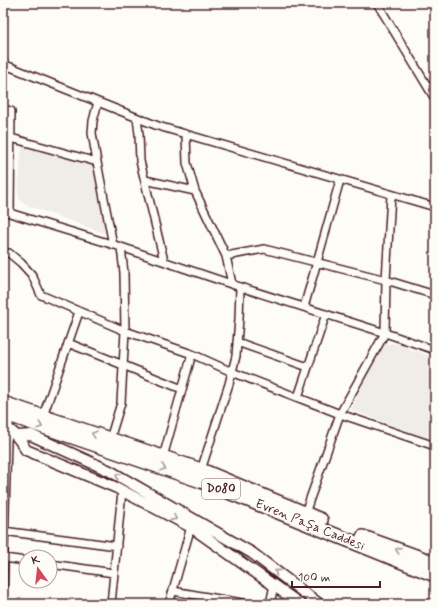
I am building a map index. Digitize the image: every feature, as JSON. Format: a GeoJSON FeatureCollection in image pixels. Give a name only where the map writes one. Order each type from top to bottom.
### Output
{"type":"FeatureCollection","features":[{"type":"Feature","properties":{"kind":"highway","name":"Evren Paşa Caddesi"},"geometry":{"type":"LineString","coordinates":[[3,403],[201,470],[357,535],[435,564]]}},
{"type":"Feature","properties":{"kind":"highway","name":"Evren Paşa Caddesi"},"geometry":{"type":"LineString","coordinates":[[6,421],[201,482],[435,575]]}},
{"type":"Feature","properties":{"kind":"street"},"geometry":{"type":"LineString","coordinates":[[377,3],[435,99]]}},
{"type":"Feature","properties":{"kind":"street"},"geometry":{"type":"LineString","coordinates":[[3,64],[158,126],[435,207]]}},
{"type":"Feature","properties":{"kind":"street"},"geometry":{"type":"LineString","coordinates":[[98,102],[93,121],[92,133],[112,245]]}},
{"type":"Feature","properties":{"kind":"street"},"geometry":{"type":"LineString","coordinates":[[3,109],[11,111],[11,138],[7,158],[6,212],[121,247],[435,350]]}},
{"type":"Feature","properties":{"kind":"street"},"geometry":{"type":"LineString","coordinates":[[137,118],[140,161],[164,261]]}},
{"type":"Feature","properties":{"kind":"street"},"geometry":{"type":"LineString","coordinates":[[186,135],[187,163],[195,191],[226,256],[232,284]]}},
{"type":"Feature","properties":{"kind":"street"},"geometry":{"type":"LineString","coordinates":[[11,138],[97,162]]}},
{"type":"Feature","properties":{"kind":"street"},"geometry":{"type":"LineString","coordinates":[[145,180],[195,191]]}},
{"type":"Feature","properties":{"kind":"street"},"geometry":{"type":"LineString","coordinates":[[304,307],[340,180]]}},
{"type":"Feature","properties":{"kind":"street"},"geometry":{"type":"LineString","coordinates":[[305,513],[340,414],[386,333],[386,280],[391,194]]}},
{"type":"Feature","properties":{"kind":"street"},"geometry":{"type":"LineString","coordinates":[[110,439],[122,403],[125,331],[124,274],[121,247]]}},
{"type":"Feature","properties":{"kind":"street"},"geometry":{"type":"LineString","coordinates":[[226,256],[264,248],[386,280],[435,295]]}},
{"type":"Feature","properties":{"kind":"street"},"geometry":{"type":"LineString","coordinates":[[3,253],[9,253],[32,275],[41,295],[79,312],[125,331],[192,354],[232,372],[340,414],[435,446]]}},
{"type":"Feature","properties":{"kind":"street"},"geometry":{"type":"LineString","coordinates":[[201,470],[230,384],[236,356],[240,287]]}},
{"type":"Feature","properties":{"kind":"street"},"geometry":{"type":"LineString","coordinates":[[43,416],[79,312]]}},
{"type":"Feature","properties":{"kind":"street"},"geometry":{"type":"LineString","coordinates":[[298,398],[326,314]]}},
{"type":"Feature","properties":{"kind":"street"},"geometry":{"type":"LineString","coordinates":[[237,342],[308,367]]}},
{"type":"Feature","properties":{"kind":"street"},"geometry":{"type":"LineString","coordinates":[[68,343],[182,389]]}},
{"type":"Feature","properties":{"kind":"street"},"geometry":{"type":"LineString","coordinates":[[163,457],[192,354]]}},
{"type":"Feature","properties":{"kind":"street"},"geometry":{"type":"LineString","coordinates":[[6,421],[26,450],[122,491],[192,523],[252,553],[319,604]]}},
{"type":"Feature","properties":{"kind":"street"},"geometry":{"type":"LineString","coordinates":[[3,586],[7,441],[6,421]]}},
{"type":"Feature","properties":{"kind":"street"},"geometry":{"type":"LineString","coordinates":[[17,436],[31,435],[110,472],[192,523],[300,604]]}},
{"type":"Feature","properties":{"kind":"street"},"geometry":{"type":"LineString","coordinates":[[111,604],[122,491]]}},
{"type":"Feature","properties":{"kind":"street"},"geometry":{"type":"LineString","coordinates":[[169,604],[192,523]]}},
{"type":"Feature","properties":{"kind":"street"},"geometry":{"type":"LineString","coordinates":[[4,531],[117,546]]}},
{"type":"Feature","properties":{"kind":"street"},"geometry":{"type":"LineString","coordinates":[[4,558],[18,560]]}},
{"type":"Feature","properties":{"kind":"street"},"geometry":{"type":"LineString","coordinates":[[58,565],[114,573]]}},
{"type":"Feature","properties":{"kind":"street"},"geometry":{"type":"LineString","coordinates":[[270,604],[274,585]]}},
{"type":"Feature","properties":{"kind":"street"},"geometry":{"type":"LineString","coordinates":[[173,590],[248,604]]}},
{"type":"Feature","properties":{"kind":"shaded area"},"geometry":{"type":"Polygon","coordinates":[[[22,145],[90,163],[95,166],[107,232],[104,233],[24,204],[20,200],[18,193],[22,145]]]}},
{"type":"Feature","properties":{"kind":"shaded area"},"geometry":{"type":"Polygon","coordinates":[[[393,343],[435,358],[435,441],[351,410],[381,345],[393,343]]]}}]}
